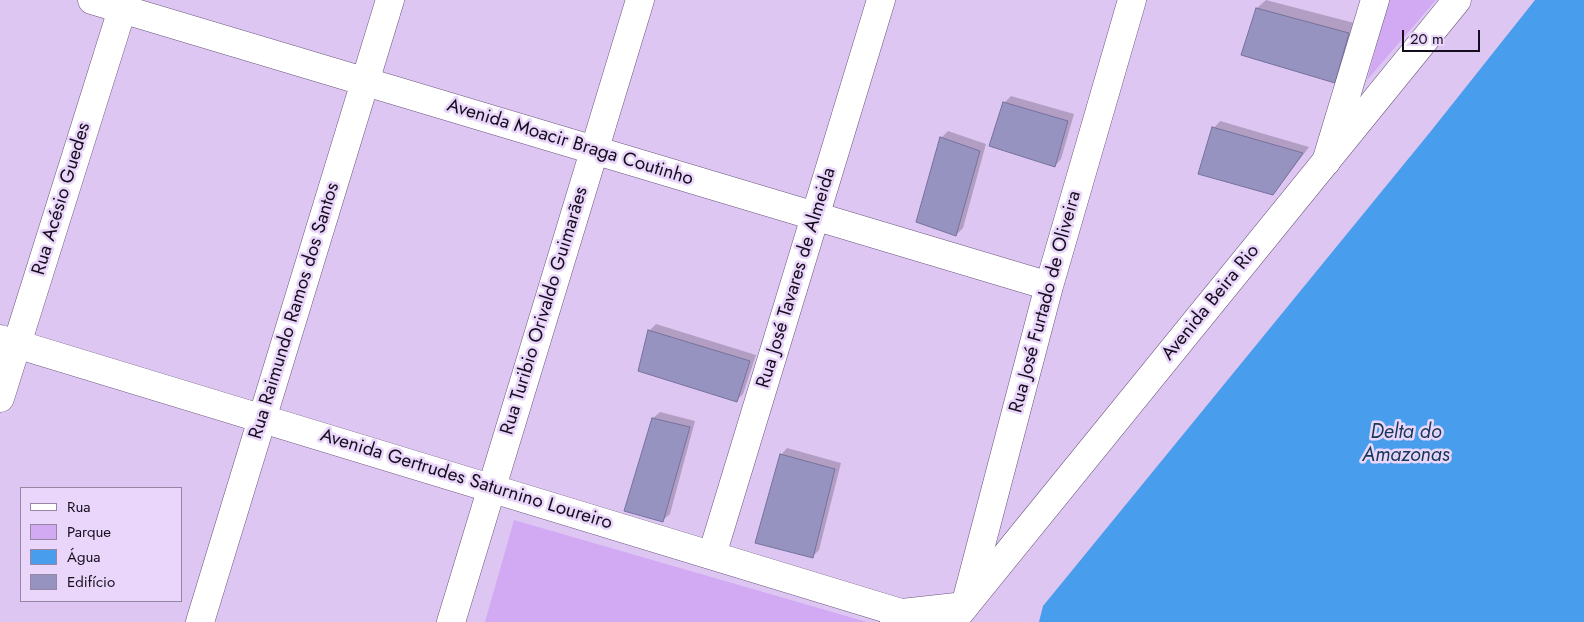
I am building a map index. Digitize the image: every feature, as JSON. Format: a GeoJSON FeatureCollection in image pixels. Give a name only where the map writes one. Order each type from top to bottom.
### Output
{"type":"FeatureCollection","features":[{"type":"Feature","properties":{"kind":"street","name":"Avenida Moacir Braga Coutinho"},"geometry":{"type":"LineString","coordinates":[[92,0],[123,4],[365,82],[1049,286]]}},
{"type":"Feature","properties":{"kind":"street","name":"Rua Raimundo Ramos dos Santos"},"geometry":{"type":"LineString","coordinates":[[200,622],[390,0]]}},
{"type":"Feature","properties":{"kind":"street","name":"Rua Turibio Orivaldo Guimarães"},"geometry":{"type":"LineString","coordinates":[[451,622],[640,0]]}},
{"type":"Feature","properties":{"kind":"street","name":"Rua José Tavares de Almeida"},"geometry":{"type":"LineString","coordinates":[[712,555],[881,0]]}},
{"type":"Feature","properties":{"kind":"street","name":"Rua José Furtado de Oliveira"},"geometry":{"type":"LineString","coordinates":[[958,614],[1049,286],[1132,0]]}},
{"type":"Feature","properties":{"kind":"street"},"geometry":{"type":"LineString","coordinates":[[1326,162],[1375,0]]}},
{"type":"Feature","properties":{"kind":"street","name":"Avenida Beira Rio"},"geometry":{"type":"LineString","coordinates":[[958,614],[1457,0]]}},
{"type":"Feature","properties":{"kind":"street","name":"Rua Acésio Guedes"},"geometry":{"type":"LineString","coordinates":[[0,398],[9,341],[123,4]]}},
{"type":"Feature","properties":{"kind":"street","name":"Avenida Gertrudes Saturnino Loureiro"},"geometry":{"type":"LineString","coordinates":[[9,341],[712,555],[898,617],[932,622]]}},
{"type":"Feature","properties":{"kind":"street"},"geometry":{"type":"LineString","coordinates":[[898,617],[958,614]]}},
{"type":"Feature","properties":{"kind":"green space"},"geometry":{"type":"Polygon","coordinates":[[[1389,0],[1436,0],[1367,80],[1389,0]]]}},
{"type":"Feature","properties":{"kind":"green space"},"geometry":{"type":"Polygon","coordinates":[[[514,520],[867,622],[485,622],[514,520]]]}},
{"type":"Feature","properties":{"kind":"water","name":"Delta do Amazonas"},"geometry":{"type":"Polygon","coordinates":[[[1535,0],[1584,0],[1584,622],[1039,622],[1043,606],[1431,131],[1535,0]]]}},
{"type":"Feature","properties":{"kind":"building"},"geometry":{"type":"Polygon","coordinates":[[[1256,8],[1349,33],[1335,83],[1241,55],[1256,8]]]}},
{"type":"Feature","properties":{"kind":"building"},"geometry":{"type":"Polygon","coordinates":[[[1003,102],[1068,121],[1055,167],[989,146],[1003,102]]]}},
{"type":"Feature","properties":{"kind":"building"},"geometry":{"type":"Polygon","coordinates":[[[1212,127],[1303,153],[1273,195],[1198,174],[1212,127]]]}},
{"type":"Feature","properties":{"kind":"building"},"geometry":{"type":"Polygon","coordinates":[[[940,137],[980,151],[956,236],[916,222],[940,137]]]}},
{"type":"Feature","properties":{"kind":"building"},"geometry":{"type":"Polygon","coordinates":[[[648,330],[750,361],[737,402],[638,371],[648,330]]]}},
{"type":"Feature","properties":{"kind":"building"},"geometry":{"type":"Polygon","coordinates":[[[652,418],[690,427],[663,522],[624,511],[652,418]]]}},
{"type":"Feature","properties":{"kind":"building"},"geometry":{"type":"Polygon","coordinates":[[[780,454],[835,469],[813,558],[755,543],[780,454]]]}}]}
